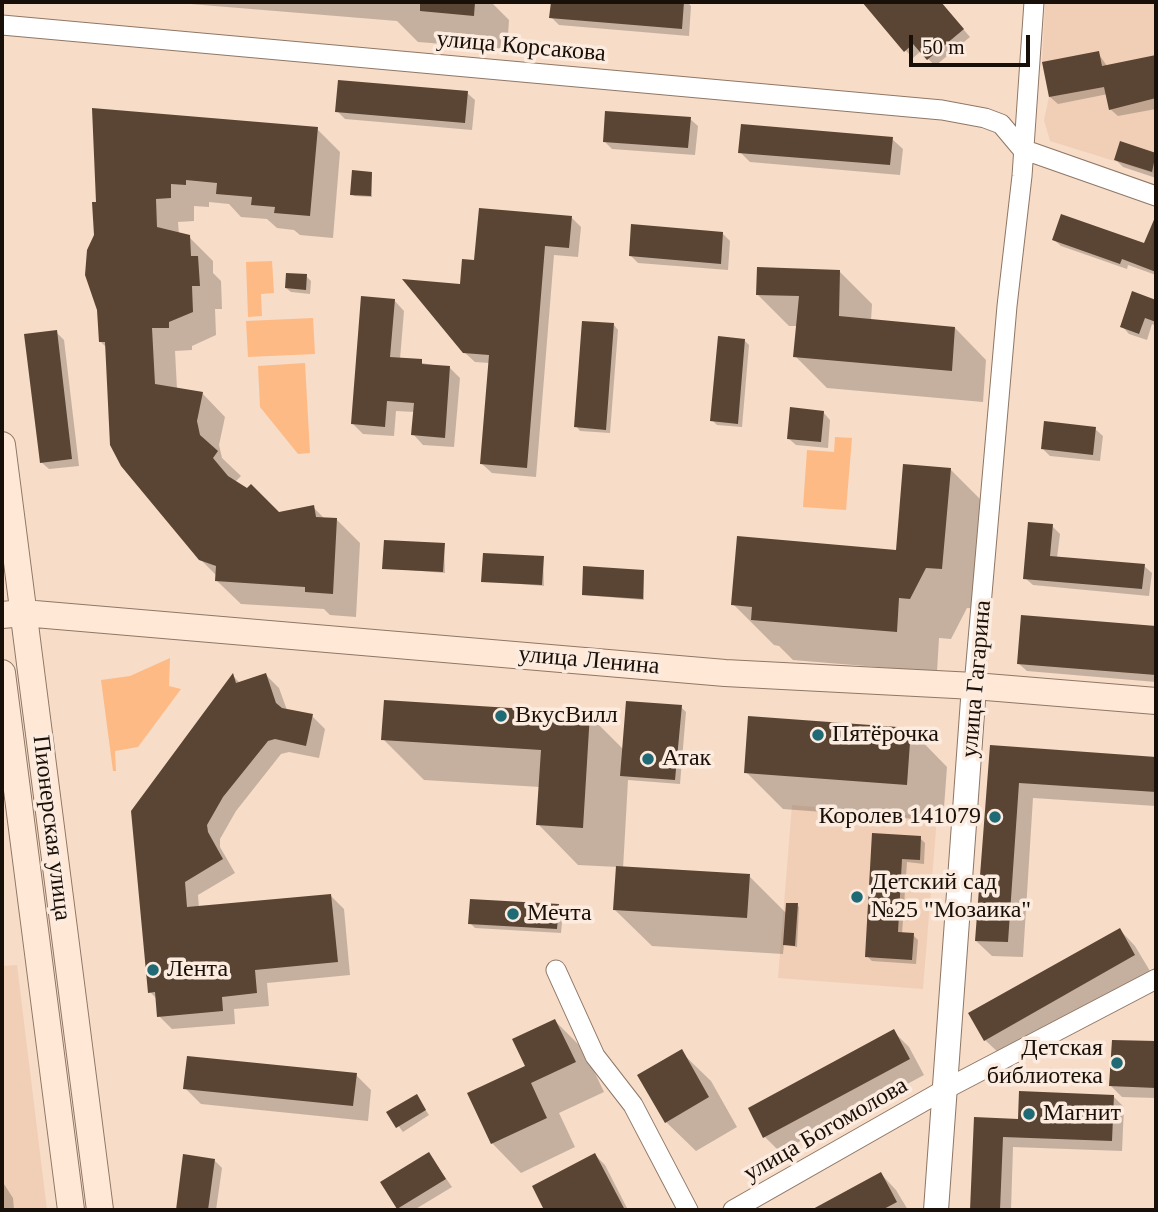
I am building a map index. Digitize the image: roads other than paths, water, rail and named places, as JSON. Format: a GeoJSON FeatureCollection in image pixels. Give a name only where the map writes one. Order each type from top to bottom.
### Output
{"type":"FeatureCollection","features":[{"type":"Feature","properties":{"kind":"main road","name":"Пионерская улица"},"geometry":{"type":"LineString","coordinates":[[2,445],[13,614],[100,1210]]}},
{"type":"Feature","properties":{"kind":"main road","name":"улица Ленина"},"geometry":{"type":"LineString","coordinates":[[13,614],[714,672],[974,686],[1156,701]]}},
{"type":"Feature","properties":{"kind":"main road","name":"Пионерская улица"},"geometry":{"type":"LineString","coordinates":[[2,673],[71,1210]]}},
{"type":"Feature","properties":{"kind":"street","name":"улица Гагарина"},"geometry":{"type":"LineString","coordinates":[[936,1210],[974,686],[1007,306],[1023,176],[1022,149],[1034,2]]}},
{"type":"Feature","properties":{"kind":"street","name":"улица Корсакова"},"geometry":{"type":"LineString","coordinates":[[2,25],[942,110],[985,118],[1001,124],[1022,149]]}},
{"type":"Feature","properties":{"kind":"street"},"geometry":{"type":"LineString","coordinates":[[1022,149],[1156,196]]}},
{"type":"Feature","properties":{"kind":"street"},"geometry":{"type":"LineString","coordinates":[[556,970],[595,1056],[633,1105],[688,1210]]}},
{"type":"Feature","properties":{"kind":"street","name":"улица Богомолова"},"geometry":{"type":"LineString","coordinates":[[733,1210],[943,1091],[1156,979]]}},
{"type":"Feature","properties":{"kind":"place","name":"ВкусВилл"},"geometry":{"type":"Point","coordinates":[501,716]}},
{"type":"Feature","properties":{"kind":"place","name":"Пятёрочка"},"geometry":{"type":"Point","coordinates":[818,735]}},
{"type":"Feature","properties":{"kind":"place","name":"Атак"},"geometry":{"type":"Point","coordinates":[648,759]}},
{"type":"Feature","properties":{"kind":"place","name":"Королев 141079"},"geometry":{"type":"Point","coordinates":[995,817]}},
{"type":"Feature","properties":{"kind":"place","name":"Детский сад №25 \"Мозаика\""},"geometry":{"type":"Point","coordinates":[857,897]}},
{"type":"Feature","properties":{"kind":"place","name":"Мечта"},"geometry":{"type":"Point","coordinates":[513,914]}},
{"type":"Feature","properties":{"kind":"place","name":"Лента"},"geometry":{"type":"Point","coordinates":[153,970]}},
{"type":"Feature","properties":{"kind":"place","name":"Детская библиотека"},"geometry":{"type":"Point","coordinates":[1117,1063]}},
{"type":"Feature","properties":{"kind":"place","name":"Магнит"},"geometry":{"type":"Point","coordinates":[1029,1114]}}]}
